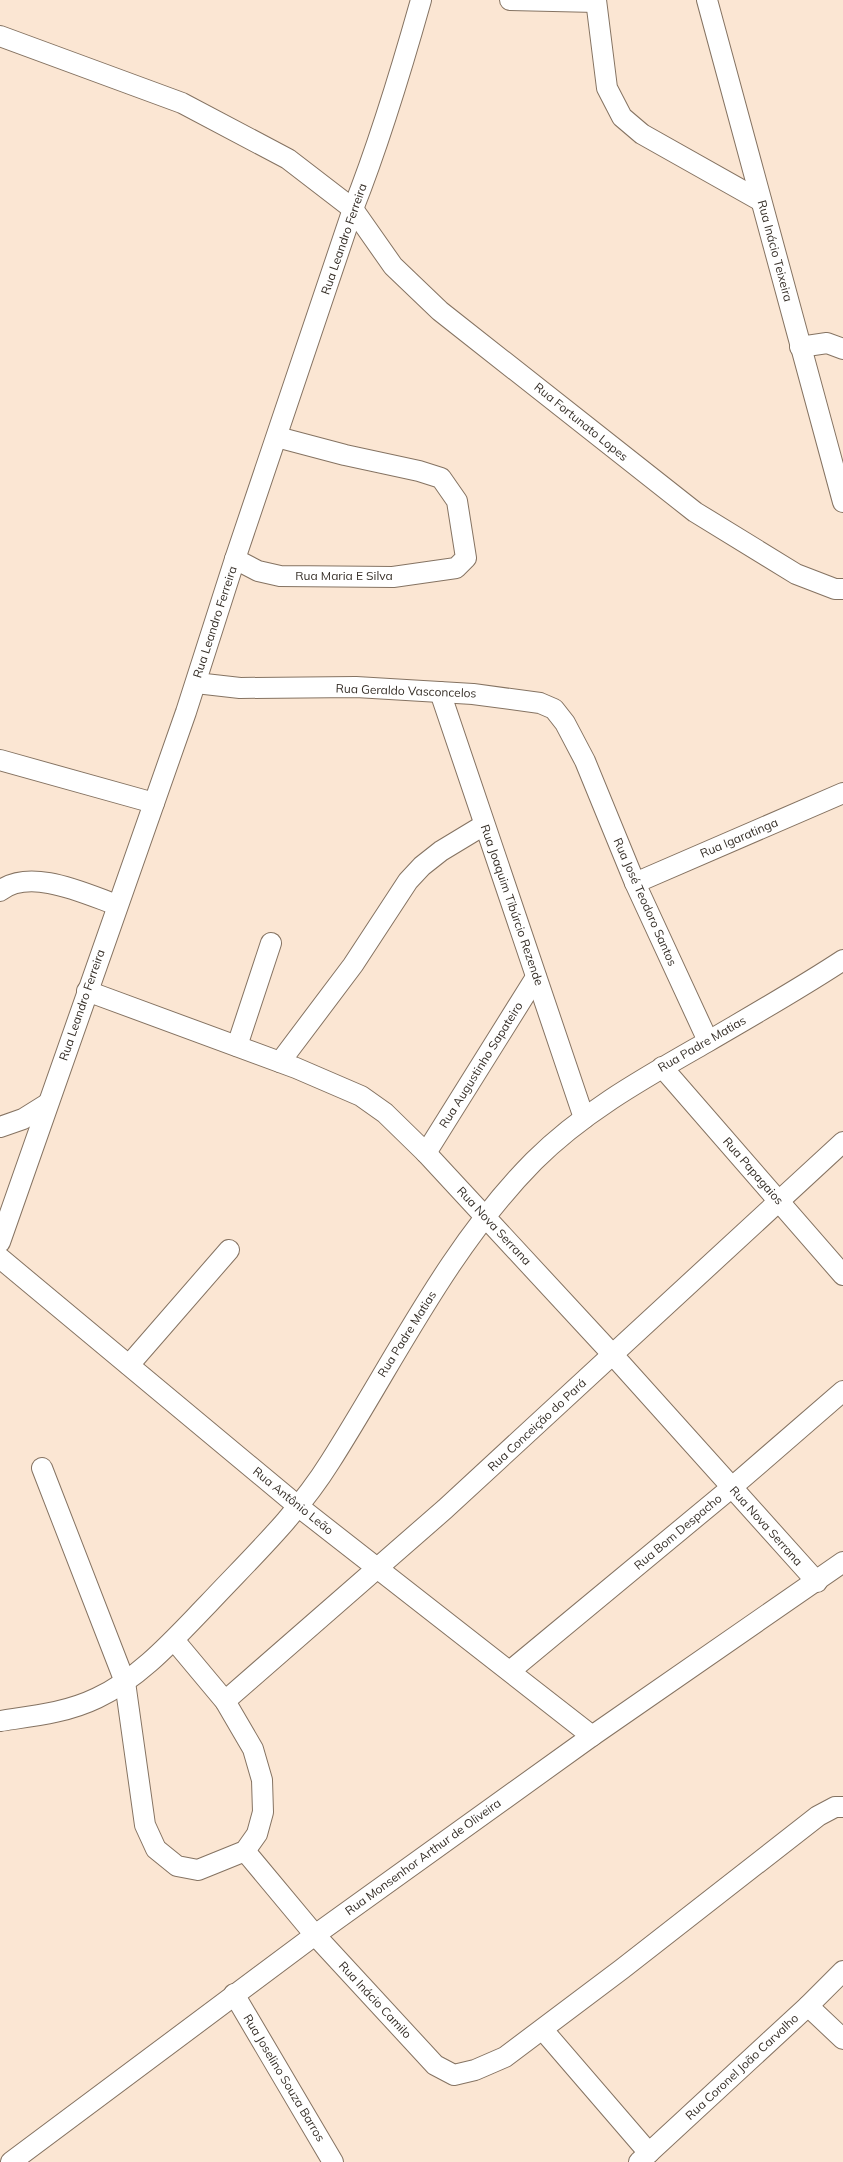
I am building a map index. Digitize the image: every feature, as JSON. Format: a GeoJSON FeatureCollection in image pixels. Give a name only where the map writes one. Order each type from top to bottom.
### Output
{"type":"FeatureCollection","features":[{"type":"Feature","properties":{"kind":"street","name":"Rua Leandro Ferreira"},"geometry":{"type":"LineString","coordinates":[[0,1242],[196,683],[235,559],[353,209],[373,159],[397,88],[421,0]]}},
{"type":"Feature","properties":{"kind":"street"},"geometry":{"type":"LineString","coordinates":[[510,0],[596,1],[607,88],[622,117],[642,134],[761,201]]}},
{"type":"Feature","properties":{"kind":"street","name":"Rua Inácio Teixeira"},"geometry":{"type":"LineString","coordinates":[[707,0],[843,502]]}},
{"type":"Feature","properties":{"kind":"street","name":"Rua Fortunato Lopes"},"geometry":{"type":"LineString","coordinates":[[0,36],[182,103],[288,159],[353,209],[394,266],[440,311],[695,512],[796,574],[835,589],[843,589]]}},
{"type":"Feature","properties":{"kind":"street"},"geometry":{"type":"LineString","coordinates":[[800,347],[827,344],[843,349]]}},
{"type":"Feature","properties":{"kind":"street","name":"Rua Maria E Silva"},"geometry":{"type":"LineString","coordinates":[[235,559],[258,571],[280,576],[393,577],[456,568],[466,558],[457,501],[441,478],[277,437]]}},
{"type":"Feature","properties":{"kind":"street","name":"Rua Geraldo Vasconcelos"},"geometry":{"type":"LineString","coordinates":[[196,683],[240,688],[356,687],[513,698],[540,703],[554,709],[565,723],[585,761]]}},
{"type":"Feature","properties":{"kind":"street","name":"Rua Joaquim Tibúrcio Rezende"},"geometry":{"type":"LineString","coordinates":[[440,692],[584,1118]]}},
{"type":"Feature","properties":{"kind":"street"},"geometry":{"type":"LineString","coordinates":[[0,760],[154,802]]}},
{"type":"Feature","properties":{"kind":"street","name":"Rua José Teodoro Santos"},"geometry":{"type":"LineString","coordinates":[[585,761],[635,883],[708,1041]]}},
{"type":"Feature","properties":{"kind":"street","name":"Rua Igaratinga"},"geometry":{"type":"LineString","coordinates":[[635,883],[843,793]]}},
{"type":"Feature","properties":{"kind":"street"},"geometry":{"type":"LineString","coordinates":[[280,1062],[353,964],[413,876],[441,851],[484,824]]}},
{"type":"Feature","properties":{"kind":"street"},"geometry":{"type":"LineString","coordinates":[[0,891],[8,885],[23,882],[54,883],[117,905]]}},
{"type":"Feature","properties":{"kind":"street"},"geometry":{"type":"LineString","coordinates":[[237,1046],[271,942]]}},
{"type":"Feature","properties":{"kind":"street","name":"Rua Padre Matias"},"geometry":{"type":"LineString","coordinates":[[0,1721],[60,1712],[98,1698],[125,1682],[174,1640],[299,1507],[330,1463],[415,1320],[456,1257],[533,1162],[584,1118],[662,1067],[843,960]]}},
{"type":"Feature","properties":{"kind":"street","name":"Rua Augustinho Sapateiro"},"geometry":{"type":"LineString","coordinates":[[426,1153],[536,977]]}},
{"type":"Feature","properties":{"kind":"street","name":"Rua Nova Serrana"},"geometry":{"type":"LineString","coordinates":[[87,991],[280,1062],[361,1096],[386,1113],[426,1153],[613,1355],[817,1582]]}},
{"type":"Feature","properties":{"kind":"street","name":"Rua Papagaios"},"geometry":{"type":"LineString","coordinates":[[662,1067],[843,1275]]}},
{"type":"Feature","properties":{"kind":"street"},"geometry":{"type":"LineString","coordinates":[[0,1127],[23,1119],[48,1104]]}},
{"type":"Feature","properties":{"kind":"street","name":"Rua Conceição do Pará"},"geometry":{"type":"LineString","coordinates":[[225,1701],[445,1509],[843,1142]]}},
{"type":"Feature","properties":{"kind":"street"},"geometry":{"type":"LineString","coordinates":[[129,1365],[229,1250]]}},
{"type":"Feature","properties":{"kind":"street","name":"Rua Antônio Leão"},"geometry":{"type":"LineString","coordinates":[[0,1258],[299,1507],[592,1736]]}},
{"type":"Feature","properties":{"kind":"street","name":"Rua Bom Despacho"},"geometry":{"type":"LineString","coordinates":[[510,1671],[731,1488],[843,1391]]}},
{"type":"Feature","properties":{"kind":"street"},"geometry":{"type":"LineString","coordinates":[[42,1468],[73,1553],[125,1682],[145,1825],[156,1849],[177,1866],[198,1870],[245,1851],[257,1834],[263,1812],[262,1780],[253,1749],[225,1701],[174,1640]]}},
{"type":"Feature","properties":{"kind":"street","name":"Rua Monsenhor Arthur de Oliveira"},"geometry":{"type":"LineString","coordinates":[[10,2162],[315,1935],[592,1736],[817,1582],[843,1562]]}},
{"type":"Feature","properties":{"kind":"street"},"geometry":{"type":"LineString","coordinates":[[644,2157],[543,2030],[818,1816],[835,1807],[843,1807]]}},
{"type":"Feature","properties":{"kind":"street","name":"Rua Inácio Camilo"},"geometry":{"type":"LineString","coordinates":[[245,1851],[315,1935],[435,2065],[454,2075],[475,2070],[505,2057],[543,2030]]}},
{"type":"Feature","properties":{"kind":"street","name":"Rua Coronel João Carvalho"},"geometry":{"type":"LineString","coordinates":[[644,2157],[808,2006],[843,1971]]}},
{"type":"Feature","properties":{"kind":"street","name":"Rua Joselino Souza Barros"},"geometry":{"type":"LineString","coordinates":[[234,1994],[333,2162]]}},
{"type":"Feature","properties":{"kind":"street"},"geometry":{"type":"LineString","coordinates":[[808,2006],[843,2039]]}}]}
